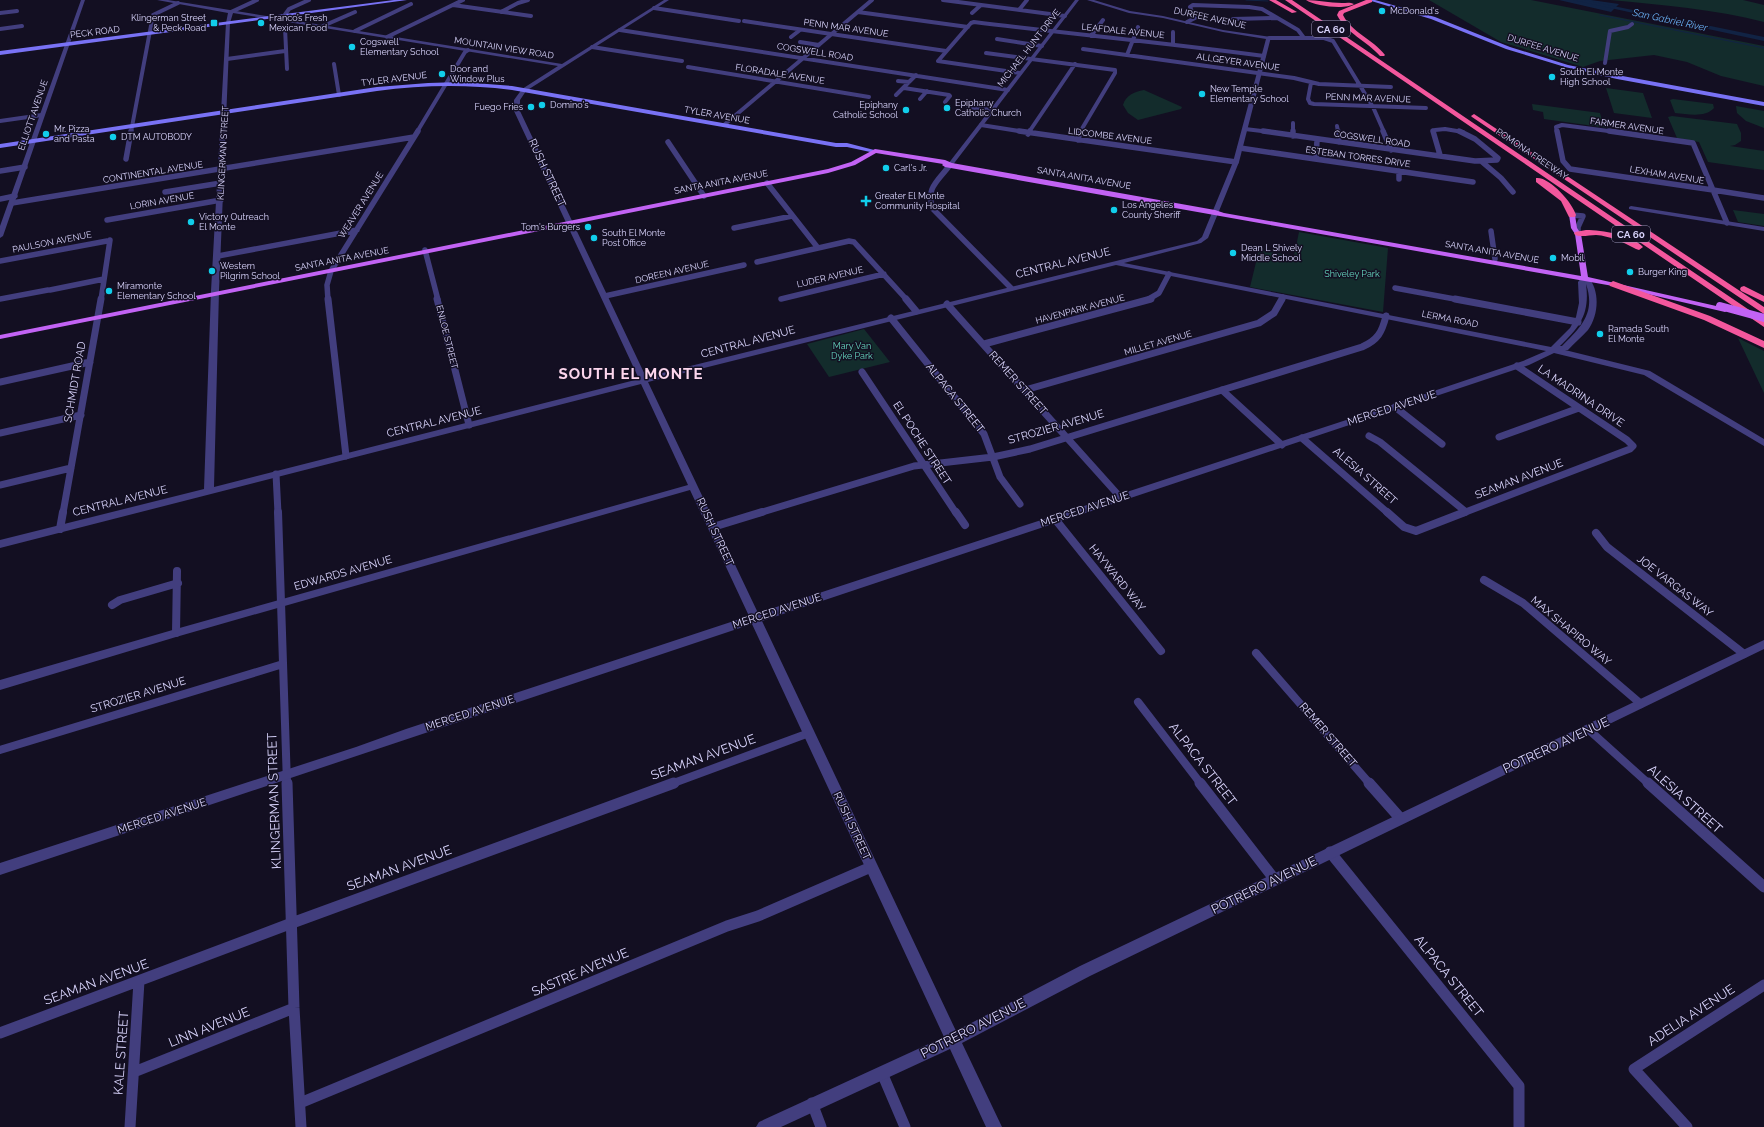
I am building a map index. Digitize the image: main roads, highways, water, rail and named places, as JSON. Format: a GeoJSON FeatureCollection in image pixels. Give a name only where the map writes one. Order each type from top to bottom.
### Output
{"type":"FeatureCollection","features":[{"type":"Feature","properties":{"kind":"highway"},"geometry":{"type":"LineString","coordinates":[[1272,0],[1373,58]]}},
{"type":"Feature","properties":{"kind":"highway","name":"POMONA FREEWAY"},"geometry":{"type":"LineString","coordinates":[[1288,0],[1764,324]]}},
{"type":"Feature","properties":{"kind":"highway"},"geometry":{"type":"LineString","coordinates":[[1309,0],[1322,4],[1338,5],[1368,0]]}},
{"type":"Feature","properties":{"kind":"highway"},"geometry":{"type":"LineString","coordinates":[[1368,0],[1369,2],[1341,12],[1340,15],[1344,22],[1377,48],[1382,55]]}},
{"type":"Feature","properties":{"kind":"highway","name":"CA 60"},"geometry":{"type":"LineString","coordinates":[[1302,1],[1320,14]]}},
{"type":"Feature","properties":{"kind":"highway","name":"CA 60"},"geometry":{"type":"LineString","coordinates":[[1339,26],[1428,86]]}},
{"type":"Feature","properties":{"kind":"highway","name":"POMONA FREEWAY"},"geometry":{"type":"LineString","coordinates":[[1468,112],[1764,311]]}},
{"type":"Feature","properties":{"kind":"highway"},"geometry":{"type":"LineString","coordinates":[[1498,143],[1508,155],[1565,201],[1570,208],[1572,215]]}},
{"type":"Feature","properties":{"kind":"highway"},"geometry":{"type":"LineString","coordinates":[[1607,205],[1726,278],[1764,299]]}},
{"type":"Feature","properties":{"kind":"highway"},"geometry":{"type":"LineString","coordinates":[[1578,234],[1586,232],[1623,239],[1746,312]]}},
{"type":"Feature","properties":{"kind":"highway"},"geometry":{"type":"LineString","coordinates":[[1613,284],[1707,318],[1764,345]]}},
{"type":"Feature","properties":{"kind":"main road","name":"PECK ROAD"},"geometry":{"type":"LineString","coordinates":[[0,53],[405,0]]}},
{"type":"Feature","properties":{"kind":"main road","name":"DURFEE AVENUE"},"geometry":{"type":"LineString","coordinates":[[1368,0],[1426,16],[1508,48],[1567,66],[1636,81],[1764,104]]}},
{"type":"Feature","properties":{"kind":"main road","name":"TYLER AVENUE"},"geometry":{"type":"LineString","coordinates":[[0,146],[339,94],[413,84],[448,83],[488,84],[836,145],[845,149],[873,152]]}},
{"type":"Feature","properties":{"kind":"main road","name":"SANTA ANITA AVENUE"},"geometry":{"type":"LineString","coordinates":[[0,337],[98,316],[841,168],[868,157],[873,152],[943,166],[950,165],[1214,212],[1222,215],[1495,260],[1584,277],[1723,308]]}},
{"type":"Feature","properties":{"kind":"main road"},"geometry":{"type":"LineString","coordinates":[[1572,215],[1574,228],[1578,234],[1584,277]]}},
{"type":"Feature","properties":{"kind":"main road","name":"SANTA ANITA AVENUE"},"geometry":{"type":"LineString","coordinates":[[1416,247],[1584,277],[1632,284],[1764,319]]}},
{"type":"Feature","properties":{"kind":"main road","name":"SANTA ANITA AVENUE"},"geometry":{"type":"LineString","coordinates":[[0,333],[98,316]]}},
{"type":"Feature","properties":{"kind":"water"},"geometry":{"type":"Polygon","coordinates":[[[1559,0],[1591,0],[1619,4],[1611,12],[1559,0]]]}},
{"type":"Feature","properties":{"kind":"waterway"},"geometry":{"type":"LineString","coordinates":[[1246,0],[1268,1]]}},
{"type":"Feature","properties":{"kind":"waterway","name":"San Gabriel River"},"geometry":{"type":"LineString","coordinates":[[1576,0],[1764,39]]}},
{"type":"Feature","properties":{"kind":"waterway"},"geometry":{"type":"LineString","coordinates":[[1600,15],[1764,48]]}},
{"type":"Feature","properties":{"kind":"place","name":"McDonald's"},"geometry":{"type":"Point","coordinates":[1382,11]}},
{"type":"Feature","properties":{"kind":"place","name":"Klingerman Street & Peck Road"},"geometry":{"type":"Point","coordinates":[214,23]}},
{"type":"Feature","properties":{"kind":"place","name":"Franco’s Fresh Mexican Food"},"geometry":{"type":"Point","coordinates":[261,23]}},
{"type":"Feature","properties":{"kind":"place","name":"Cogswell Elementary School"},"geometry":{"type":"Point","coordinates":[352,47]}},
{"type":"Feature","properties":{"kind":"place","name":"Door and Window Plus"},"geometry":{"type":"Point","coordinates":[442,74]}},
{"type":"Feature","properties":{"kind":"place","name":"South El Monte High School"},"geometry":{"type":"Point","coordinates":[1552,77]}},
{"type":"Feature","properties":{"kind":"place","name":"New Temple Elementary School"},"geometry":{"type":"Point","coordinates":[1202,94]}},
{"type":"Feature","properties":{"kind":"place","name":"Domino's"},"geometry":{"type":"Point","coordinates":[542,105]}},
{"type":"Feature","properties":{"kind":"place","name":"Fuego Fries"},"geometry":{"type":"Point","coordinates":[531,107]}},
{"type":"Feature","properties":{"kind":"place","name":"Epiphany Catholic Church"},"geometry":{"type":"Point","coordinates":[947,108]}},
{"type":"Feature","properties":{"kind":"place","name":"Epiphany Catholic School"},"geometry":{"type":"Point","coordinates":[906,110]}},
{"type":"Feature","properties":{"kind":"place","name":"Mr. Pizza and Pasta"},"geometry":{"type":"Point","coordinates":[46,134]}},
{"type":"Feature","properties":{"kind":"place","name":"DTM AUTOBODY"},"geometry":{"type":"Point","coordinates":[113,137]}},
{"type":"Feature","properties":{"kind":"place","name":"Carl's Jr."},"geometry":{"type":"Point","coordinates":[886,168]}},
{"type":"Feature","properties":{"kind":"place","name":"Greater El Monte Community Hospital"},"geometry":{"type":"Point","coordinates":[866,201]}},
{"type":"Feature","properties":{"kind":"place","name":"Los Angeles County Sheriff"},"geometry":{"type":"Point","coordinates":[1114,210]}},
{"type":"Feature","properties":{"kind":"place","name":"Victory Outreach El Monte"},"geometry":{"type":"Point","coordinates":[191,222]}},
{"type":"Feature","properties":{"kind":"place","name":"Tom's Burgers"},"geometry":{"type":"Point","coordinates":[588,227]}},
{"type":"Feature","properties":{"kind":"place","name":"South El Monte Post Office"},"geometry":{"type":"Point","coordinates":[594,238]}},
{"type":"Feature","properties":{"kind":"place","name":"Dean L Shively Middle School"},"geometry":{"type":"Point","coordinates":[1233,253]}},
{"type":"Feature","properties":{"kind":"place","name":"Mobil"},"geometry":{"type":"Point","coordinates":[1553,258]}},
{"type":"Feature","properties":{"kind":"place","name":"Western Pilgrim School"},"geometry":{"type":"Point","coordinates":[212,271]}},
{"type":"Feature","properties":{"kind":"place","name":"Burger King"},"geometry":{"type":"Point","coordinates":[1630,272]}},
{"type":"Feature","properties":{"kind":"place","name":"Miramonte Elementary School"},"geometry":{"type":"Point","coordinates":[109,291]}},
{"type":"Feature","properties":{"kind":"place","name":"Ramada South El Monte"},"geometry":{"type":"Point","coordinates":[1600,334]}},
{"type":"Feature","properties":{"kind":"district","name":"SOUTH EL MONTE"},"geometry":{"type":"Point","coordinates":[631,374]}},
{"type":"Feature","properties":{"kind":"park label","name":"Shiveley Park"},"geometry":{"type":"Point","coordinates":[1352,274]}},
{"type":"Feature","properties":{"kind":"park label","name":"Mary Van Dyke Park"},"geometry":{"type":"Point","coordinates":[852,352]}}]}
